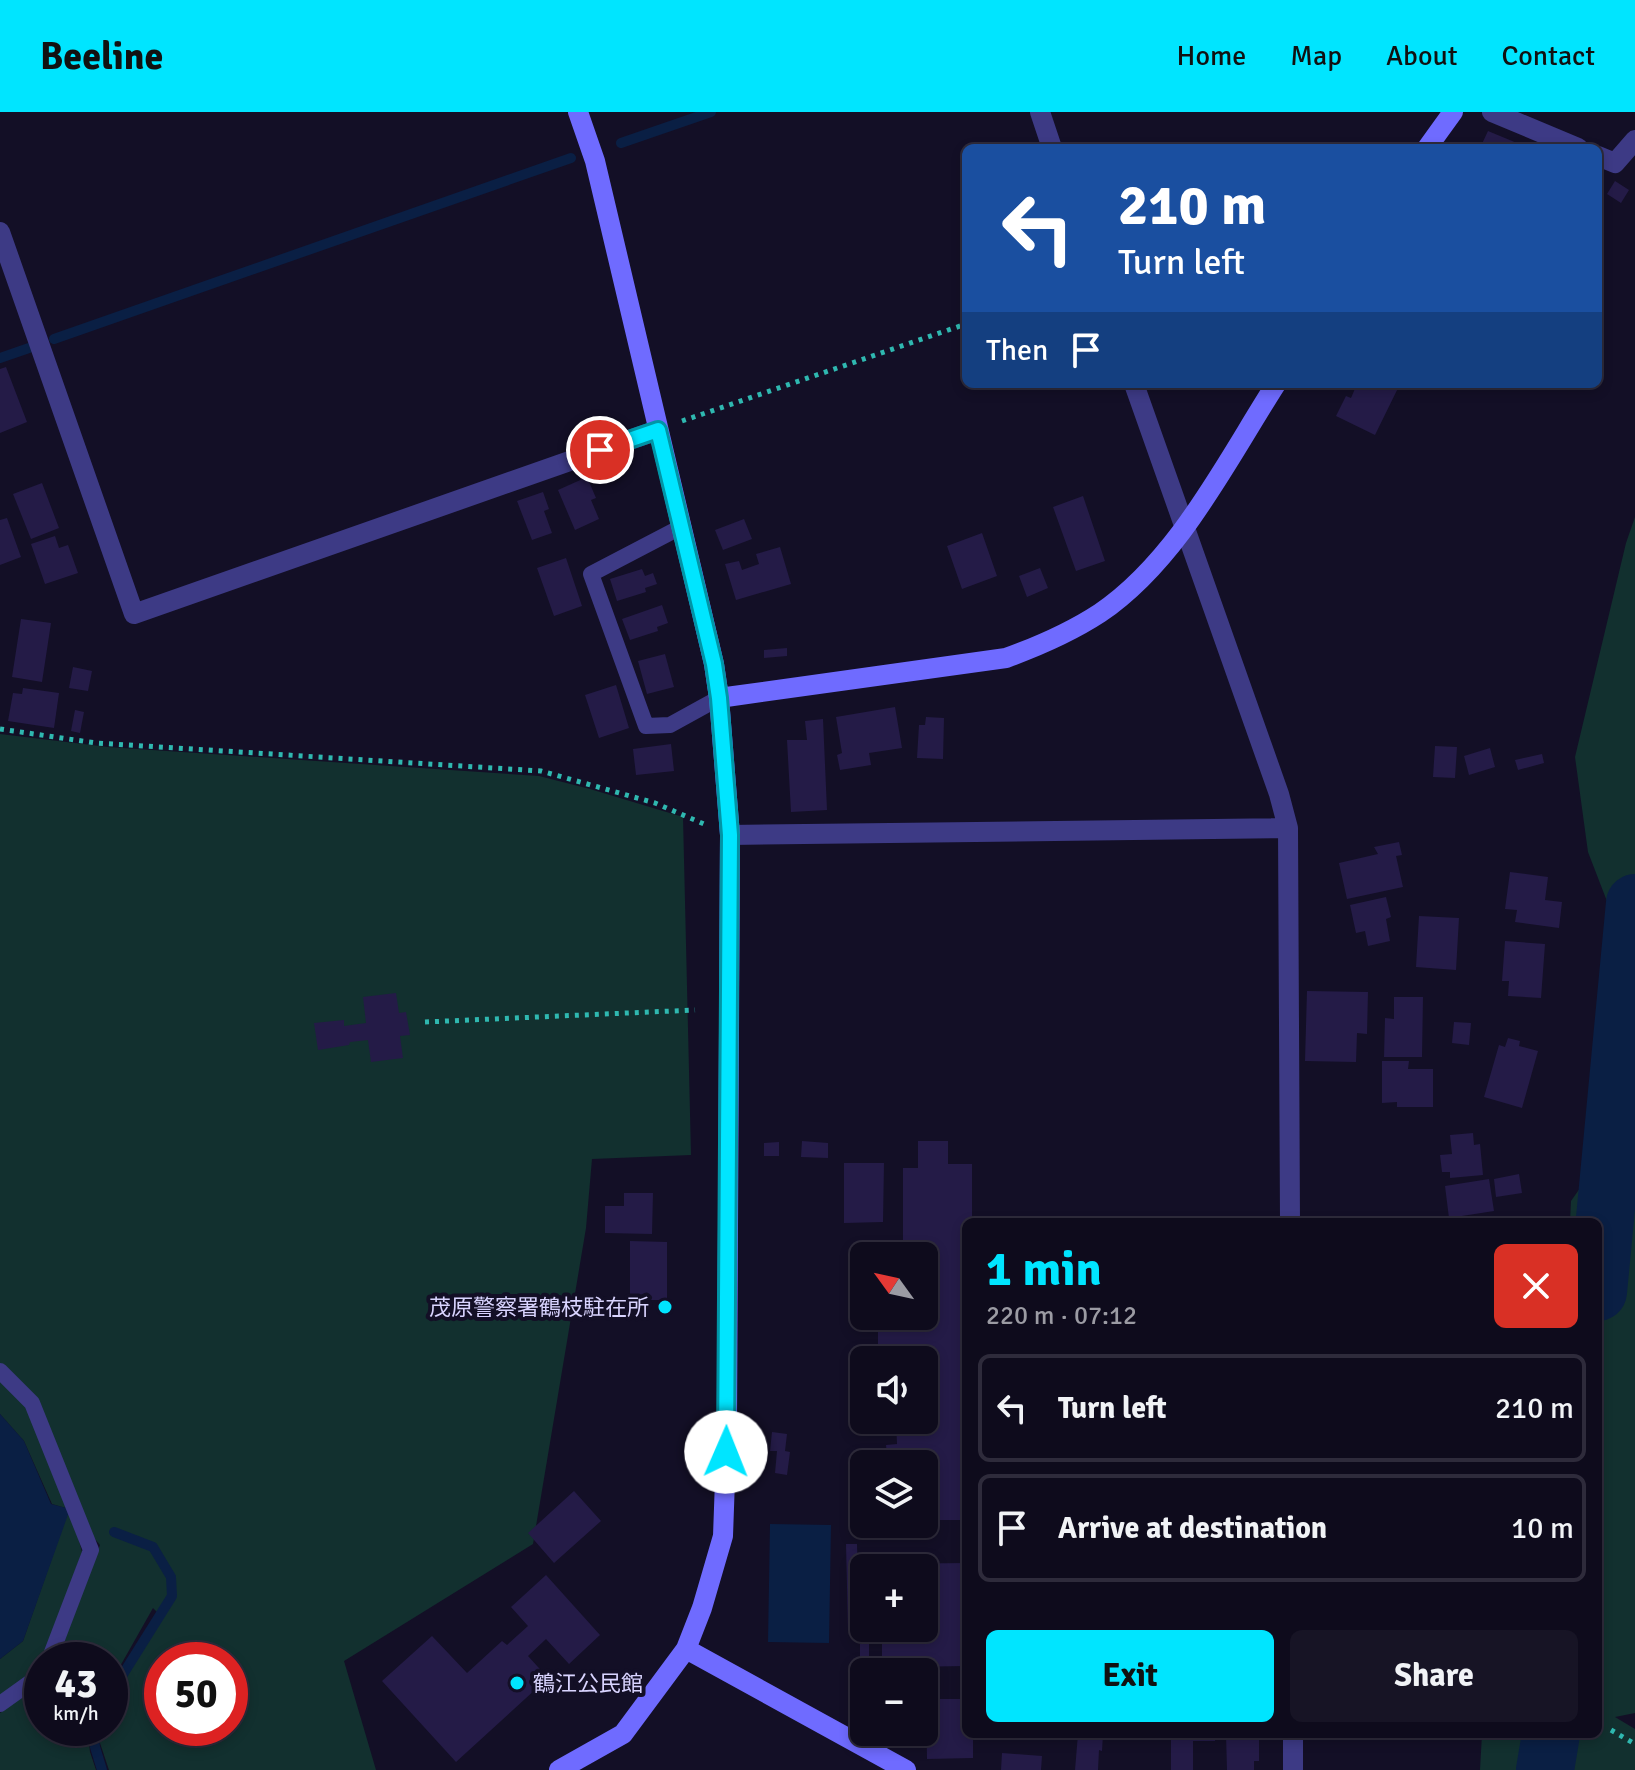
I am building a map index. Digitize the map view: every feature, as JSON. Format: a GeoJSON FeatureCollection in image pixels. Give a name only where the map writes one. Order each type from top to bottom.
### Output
{"type":"FeatureCollection","features":[{"type":"Feature","properties":{"kind":"main road"},"geometry":{"type":"LineString","coordinates":[[559,1770],[623,1734],[686,1649],[702,1608],[723,1536],[727,1424],[730,835],[719,698],[714,664],[595,161],[578,112]]}},
{"type":"Feature","properties":{"kind":"main road"},"geometry":{"type":"LineString","coordinates":[[1430,144],[1453,112]]}},
{"type":"Feature","properties":{"kind":"main road"},"geometry":{"type":"LineString","coordinates":[[719,698],[1006,658],[1050,641],[1101,612],[1141,578],[1184,530],[1273,388]]}},
{"type":"Feature","properties":{"kind":"main road"},"geometry":{"type":"LineString","coordinates":[[686,1649],[906,1770]]}},
{"type":"Feature","properties":{"kind":"street"},"geometry":{"type":"LineString","coordinates":[[1040,112],[1051,144]]}},
{"type":"Feature","properties":{"kind":"street"},"geometry":{"type":"LineString","coordinates":[[1492,112],[1568,144]]}},
{"type":"Feature","properties":{"kind":"street"},"geometry":{"type":"LineString","coordinates":[[1602,158],[1615,163],[1635,140]]}},
{"type":"Feature","properties":{"kind":"street"},"geometry":{"type":"LineString","coordinates":[[0,232],[134,614],[658,430]]}},
{"type":"Feature","properties":{"kind":"street"},"geometry":{"type":"LineString","coordinates":[[1135,388],[1279,794],[1288,828],[1290,1218]]}},
{"type":"Feature","properties":{"kind":"street"},"geometry":{"type":"LineString","coordinates":[[730,835],[1288,828]]}},
{"type":"Feature","properties":{"kind":"street"},"geometry":{"type":"LineString","coordinates":[[1293,1738],[1293,1770]]}},
{"type":"Feature","properties":{"kind":"lane"},"geometry":{"type":"LineString","coordinates":[[681,527],[591,574],[646,726],[670,725],[719,698]]}},
{"type":"Feature","properties":{"kind":"lane"},"geometry":{"type":"LineString","coordinates":[[0,1371],[32,1403],[91,1550],[56,1642]]}},
{"type":"Feature","properties":{"kind":"lane"},"geometry":{"type":"LineString","coordinates":[[0,1704],[24,1687]]}},
{"type":"Feature","properties":{"kind":"path"},"geometry":{"type":"LineString","coordinates":[[658,430],[962,325]]}},
{"type":"Feature","properties":{"kind":"path"},"geometry":{"type":"LineString","coordinates":[[0,729],[96,743],[541,771],[655,803],[730,835]]}},
{"type":"Feature","properties":{"kind":"path"},"geometry":{"type":"LineString","coordinates":[[425,1022],[695,1010]]}},
{"type":"Feature","properties":{"kind":"path"},"geometry":{"type":"LineString","coordinates":[[1611,1730],[1635,1744]]}},
{"type":"Feature","properties":{"kind":"green space"},"geometry":{"type":"Polygon","coordinates":[[[1635,517],[1635,1713],[1615,1717],[1635,1729],[1635,1770],[1480,1770],[1482,1738],[1602,1738],[1602,1218],[1570,1218],[1571,1201],[1599,1161],[1615,922],[1588,852],[1575,757],[1626,543],[1635,517]]]}},
{"type":"Feature","properties":{"kind":"green space"},"geometry":{"type":"Polygon","coordinates":[[[0,734],[108,747],[539,776],[683,817],[691,1155],[592,1159],[586,1228],[533,1544],[344,1661],[376,1770],[109,1770],[101,1746],[128,1746],[128,1675],[144,1647],[144,1746],[248,1746],[248,1642],[147,1642],[162,1617],[153,1608],[128,1652],[128,1642],[63,1642],[100,1545],[71,1511],[82,1552],[49,1642],[24,1642],[24,1679],[0,1696],[0,1659],[23,1641],[69,1509],[52,1504],[24,1441],[0,1414],[0,734]]]}},
{"type":"Feature","properties":{"kind":"green space"},"geometry":{"type":"Polygon","coordinates":[[[24,1696],[24,1746],[89,1746],[96,1770],[0,1770],[0,1713],[24,1696]]]}},
{"type":"Feature","properties":{"kind":"water"},"geometry":{"type":"Polygon","coordinates":[[[0,1414],[24,1441],[51,1504],[70,1509],[23,1641],[0,1659],[0,1414]]]}},
{"type":"Feature","properties":{"kind":"water"},"geometry":{"type":"Polygon","coordinates":[[[770,1524],[831,1525],[829,1643],[768,1642],[770,1524]]]}},
{"type":"Feature","properties":{"kind":"building"},"geometry":{"type":"Polygon","coordinates":[[[1488,131],[1519,144],[1482,144],[1488,131]]]}},
{"type":"Feature","properties":{"kind":"building"},"geometry":{"type":"Polygon","coordinates":[[[1615,181],[1629,190],[1621,203],[1607,194],[1615,181]]]}},
{"type":"Feature","properties":{"kind":"building"},"geometry":{"type":"Polygon","coordinates":[[[6,367],[27,422],[0,433],[0,369],[6,367]]]}},
{"type":"Feature","properties":{"kind":"building"},"geometry":{"type":"Polygon","coordinates":[[[1355,388],[1398,388],[1375,435],[1336,416],[1346,396],[1351,398],[1355,388]]]}},
{"type":"Feature","properties":{"kind":"building"},"geometry":{"type":"Polygon","coordinates":[[[587,477],[596,498],[591,500],[599,519],[575,530],[558,490],[587,477]]]}},
{"type":"Feature","properties":{"kind":"building"},"geometry":{"type":"Polygon","coordinates":[[[42,483],[59,528],[31,539],[13,494],[42,483]]]}},
{"type":"Feature","properties":{"kind":"building"},"geometry":{"type":"Polygon","coordinates":[[[543,492],[549,509],[544,511],[552,533],[532,540],[517,501],[543,492]]]}},
{"type":"Feature","properties":{"kind":"building"},"geometry":{"type":"Polygon","coordinates":[[[1083,496],[1105,561],[1076,571],[1053,507],[1083,496]]]}},
{"type":"Feature","properties":{"kind":"building"},"geometry":{"type":"Polygon","coordinates":[[[7,518],[21,557],[0,565],[0,520],[7,518]]]}},
{"type":"Feature","properties":{"kind":"building"},"geometry":{"type":"Polygon","coordinates":[[[744,519],[752,539],[723,550],[715,530],[744,519]]]}},
{"type":"Feature","properties":{"kind":"building"},"geometry":{"type":"Polygon","coordinates":[[[982,533],[997,576],[962,589],[947,546],[982,533]]]}},
{"type":"Feature","properties":{"kind":"building"},"geometry":{"type":"Polygon","coordinates":[[[55,536],[59,548],[68,545],[78,573],[45,584],[31,544],[55,536]]]}},
{"type":"Feature","properties":{"kind":"building"},"geometry":{"type":"Polygon","coordinates":[[[780,547],[791,584],[736,600],[725,564],[739,561],[742,570],[759,564],[756,554],[780,547]]]}},
{"type":"Feature","properties":{"kind":"building"},"geometry":{"type":"Polygon","coordinates":[[[566,558],[582,606],[554,616],[537,568],[566,558]]]}},
{"type":"Feature","properties":{"kind":"building"},"geometry":{"type":"Polygon","coordinates":[[[1040,568],[1048,588],[1027,597],[1019,576],[1040,568]]]}},
{"type":"Feature","properties":{"kind":"building"},"geometry":{"type":"Polygon","coordinates":[[[642,569],[645,576],[653,573],[657,584],[645,588],[646,592],[617,601],[610,579],[642,569]]]}},
{"type":"Feature","properties":{"kind":"building"},"geometry":{"type":"Polygon","coordinates":[[[662,605],[668,623],[657,627],[658,631],[630,640],[622,619],[662,605]]]}},
{"type":"Feature","properties":{"kind":"building"},"geometry":{"type":"Polygon","coordinates":[[[21,619],[51,623],[42,682],[12,677],[21,619]]]}},
{"type":"Feature","properties":{"kind":"building"},"geometry":{"type":"Polygon","coordinates":[[[787,648],[787,656],[764,658],[764,650],[787,648]]]}},
{"type":"Feature","properties":{"kind":"building"},"geometry":{"type":"Polygon","coordinates":[[[665,654],[674,687],[647,694],[638,661],[665,654]]]}},
{"type":"Feature","properties":{"kind":"building"},"geometry":{"type":"Polygon","coordinates":[[[73,667],[92,671],[88,691],[69,688],[73,667]]]}},
{"type":"Feature","properties":{"kind":"building"},"geometry":{"type":"Polygon","coordinates":[[[616,685],[629,728],[599,738],[585,695],[616,685]]]}},
{"type":"Feature","properties":{"kind":"building"},"geometry":{"type":"Polygon","coordinates":[[[23,688],[59,693],[54,728],[8,721],[13,693],[22,694],[23,688]]]}},
{"type":"Feature","properties":{"kind":"building"},"geometry":{"type":"Polygon","coordinates":[[[895,707],[902,748],[869,753],[871,765],[840,770],[837,755],[842,753],[836,717],[895,707]]]}},
{"type":"Feature","properties":{"kind":"building"},"geometry":{"type":"Polygon","coordinates":[[[75,710],[84,712],[80,733],[71,731],[75,710]]]}},
{"type":"Feature","properties":{"kind":"building"},"geometry":{"type":"Polygon","coordinates":[[[926,717],[944,718],[943,759],[917,758],[919,725],[925,725],[926,717]]]}},
{"type":"Feature","properties":{"kind":"building"},"geometry":{"type":"Polygon","coordinates":[[[823,719],[827,810],[791,812],[787,740],[807,740],[805,721],[823,719]]]}},
{"type":"Feature","properties":{"kind":"building"},"geometry":{"type":"Polygon","coordinates":[[[671,744],[674,771],[636,775],[633,749],[671,744]]]}},
{"type":"Feature","properties":{"kind":"building"},"geometry":{"type":"Polygon","coordinates":[[[1435,746],[1457,747],[1455,778],[1433,777],[1435,746]]]}},
{"type":"Feature","properties":{"kind":"building"},"geometry":{"type":"Polygon","coordinates":[[[1490,748],[1495,767],[1469,775],[1464,756],[1490,748]]]}},
{"type":"Feature","properties":{"kind":"building"},"geometry":{"type":"Polygon","coordinates":[[[1542,754],[1544,763],[1518,770],[1515,760],[1542,754]]]}},
{"type":"Feature","properties":{"kind":"building"},"geometry":{"type":"Polygon","coordinates":[[[1399,842],[1402,855],[1396,856],[1403,887],[1347,899],[1339,863],[1378,854],[1374,847],[1399,842]]]}},
{"type":"Feature","properties":{"kind":"building"},"geometry":{"type":"Polygon","coordinates":[[[1510,872],[1548,877],[1545,900],[1562,902],[1559,928],[1515,922],[1517,910],[1505,909],[1510,872]]]}},
{"type":"Feature","properties":{"kind":"building"},"geometry":{"type":"Polygon","coordinates":[[[1386,897],[1391,917],[1386,919],[1390,941],[1368,946],[1365,931],[1356,933],[1350,905],[1386,897]]]}},
{"type":"Feature","properties":{"kind":"building"},"geometry":{"type":"Polygon","coordinates":[[[1419,916],[1459,918],[1456,970],[1416,967],[1419,916]]]}},
{"type":"Feature","properties":{"kind":"building"},"geometry":{"type":"Polygon","coordinates":[[[1505,941],[1545,944],[1541,998],[1508,996],[1509,981],[1502,981],[1505,941]]]}},
{"type":"Feature","properties":{"kind":"building"},"geometry":{"type":"Polygon","coordinates":[[[1307,991],[1368,992],[1367,1034],[1357,1033],[1356,1062],[1305,1061],[1307,991]]]}},
{"type":"Feature","properties":{"kind":"building"},"geometry":{"type":"Polygon","coordinates":[[[396,993],[399,1013],[406,1012],[410,1035],[400,1036],[403,1058],[371,1062],[368,1040],[318,1050],[314,1023],[344,1020],[344,1026],[366,1023],[363,997],[396,993]]]}},
{"type":"Feature","properties":{"kind":"building"},"geometry":{"type":"Polygon","coordinates":[[[1394,997],[1423,997],[1422,1057],[1384,1057],[1385,1018],[1394,1019],[1394,997]]]}},
{"type":"Feature","properties":{"kind":"building"},"geometry":{"type":"Polygon","coordinates":[[[1454,1022],[1471,1023],[1469,1045],[1452,1043],[1454,1022]]]}},
{"type":"Feature","properties":{"kind":"building"},"geometry":{"type":"Polygon","coordinates":[[[1508,1038],[1520,1041],[1519,1046],[1538,1051],[1522,1108],[1484,1097],[1499,1045],[1505,1047],[1508,1038]]]}},
{"type":"Feature","properties":{"kind":"building"},"geometry":{"type":"Polygon","coordinates":[[[1382,1061],[1409,1061],[1408,1069],[1433,1069],[1433,1107],[1397,1107],[1397,1102],[1382,1103],[1382,1061]]]}},
{"type":"Feature","properties":{"kind":"building"},"geometry":{"type":"Polygon","coordinates":[[[1473,1133],[1474,1145],[1480,1144],[1483,1175],[1450,1178],[1450,1172],[1442,1172],[1440,1155],[1452,1154],[1450,1135],[1473,1133]]]}},
{"type":"Feature","properties":{"kind":"building"},"geometry":{"type":"Polygon","coordinates":[[[802,1141],[828,1143],[828,1158],[801,1157],[802,1141]]]}},
{"type":"Feature","properties":{"kind":"building"},"geometry":{"type":"Polygon","coordinates":[[[918,1141],[948,1141],[948,1164],[972,1164],[972,1218],[962,1218],[962,1520],[938,1520],[938,1450],[886,1450],[886,1445],[897,1444],[897,1434],[938,1434],[938,1346],[878,1346],[878,1330],[938,1330],[938,1242],[903,1240],[903,1168],[918,1168],[918,1141]]]}},
{"type":"Feature","properties":{"kind":"building"},"geometry":{"type":"Polygon","coordinates":[[[779,1142],[779,1156],[764,1156],[764,1143],[779,1142]]]}},
{"type":"Feature","properties":{"kind":"building"},"geometry":{"type":"Polygon","coordinates":[[[844,1163],[884,1163],[883,1222],[844,1223],[844,1163]]]}},
{"type":"Feature","properties":{"kind":"building"},"geometry":{"type":"Polygon","coordinates":[[[1519,1174],[1522,1193],[1496,1197],[1494,1179],[1519,1174]]]}},
{"type":"Feature","properties":{"kind":"building"},"geometry":{"type":"Polygon","coordinates":[[[1489,1179],[1494,1211],[1449,1218],[1445,1186],[1489,1179]]]}},
{"type":"Feature","properties":{"kind":"building"},"geometry":{"type":"Polygon","coordinates":[[[624,1193],[653,1193],[652,1234],[605,1233],[605,1206],[624,1206],[624,1193]]]}},
{"type":"Feature","properties":{"kind":"building"},"geometry":{"type":"Polygon","coordinates":[[[630,1241],[667,1242],[667,1300],[630,1300],[630,1241]]]}},
{"type":"Feature","properties":{"kind":"building"},"geometry":{"type":"Polygon","coordinates":[[[772,1432],[787,1434],[785,1451],[790,1452],[787,1475],[775,1473],[777,1451],[770,1451],[772,1432]]]}},
{"type":"Feature","properties":{"kind":"building"},"geometry":{"type":"Polygon","coordinates":[[[574,1491],[601,1521],[554,1563],[528,1533],[574,1491]]]}},
{"type":"Feature","properties":{"kind":"building"},"geometry":{"type":"Polygon","coordinates":[[[846,1544],[857,1544],[857,1554],[850,1554],[848,1631],[846,1544]]]}},
{"type":"Feature","properties":{"kind":"building"},"geometry":{"type":"Polygon","coordinates":[[[938,1563],[962,1563],[962,1666],[938,1666],[938,1658],[882,1656],[882,1642],[938,1642],[938,1563]]]}},
{"type":"Feature","properties":{"kind":"building"},"geometry":{"type":"Polygon","coordinates":[[[546,1575],[600,1635],[569,1664],[546,1639],[528,1656],[548,1678],[456,1762],[382,1681],[432,1636],[467,1673],[502,1641],[507,1645],[528,1626],[511,1607],[546,1575]]]}},
{"type":"Feature","properties":{"kind":"building"},"geometry":{"type":"Polygon","coordinates":[[[860,1644],[869,1644],[869,1658],[860,1658],[860,1644]]]}},
{"type":"Feature","properties":{"kind":"building"},"geometry":{"type":"Polygon","coordinates":[[[938,1699],[962,1699],[962,1738],[973,1738],[973,1758],[927,1759],[927,1746],[938,1746],[938,1699]]]}},
{"type":"Feature","properties":{"kind":"building"},"geometry":{"type":"Polygon","coordinates":[[[1078,1738],[1103,1738],[1098,1770],[1075,1770],[1078,1738]]]}},
{"type":"Feature","properties":{"kind":"building"},"geometry":{"type":"Polygon","coordinates":[[[1125,1738],[1167,1738],[1167,1740],[1125,1738]]]}},
{"type":"Feature","properties":{"kind":"building"},"geometry":{"type":"Polygon","coordinates":[[[1171,1738],[1215,1738],[1215,1741],[1193,1741],[1193,1770],[1171,1770],[1171,1738]]]}},
{"type":"Feature","properties":{"kind":"building"},"geometry":{"type":"Polygon","coordinates":[[[1226,1738],[1259,1738],[1259,1761],[1254,1761],[1254,1770],[1227,1770],[1226,1738]]]}},
{"type":"Feature","properties":{"kind":"building"},"geometry":{"type":"Polygon","coordinates":[[[1002,1753],[1042,1756],[1041,1770],[1001,1770],[1002,1753]]]}},
{"type":"Feature","properties":{"kind":"waterway"},"geometry":{"type":"LineString","coordinates":[[621,143],[711,112]]}},
{"type":"Feature","properties":{"kind":"waterway"},"geometry":{"type":"LineString","coordinates":[[54,339],[571,158]]}},
{"type":"Feature","properties":{"kind":"waterway"},"geometry":{"type":"LineString","coordinates":[[0,358],[29,348]]}},
{"type":"Feature","properties":{"kind":"waterway"},"geometry":{"type":"LineString","coordinates":[[1602,1250],[1635,903]]}},
{"type":"Feature","properties":{"kind":"waterway"},"geometry":{"type":"LineString","coordinates":[[114,1532],[153,1547],[171,1577],[172,1596],[128,1666]]}},
{"type":"Feature","properties":{"kind":"waterway"},"geometry":{"type":"LineString","coordinates":[[1545,1770],[1550,1738]]}},
{"type":"Feature","properties":{"kind":"waterway"},"geometry":{"type":"LineString","coordinates":[[95,1746],[102,1770]]}},
{"type":"Feature","properties":{"kind":"place","name":"茂原警察署鶴枝駐在所"},"geometry":{"type":"Point","coordinates":[665,1307]}},
{"type":"Feature","properties":{"kind":"place","name":"鶴江公民館"},"geometry":{"type":"Point","coordinates":[517,1683]}},
{"type":"Feature","properties":{"kind":"route"},"geometry":{"type":"LineString","coordinates":[[600,450],[658,430],[714,664],[719,698],[730,835],[726,1452]]}}]}
